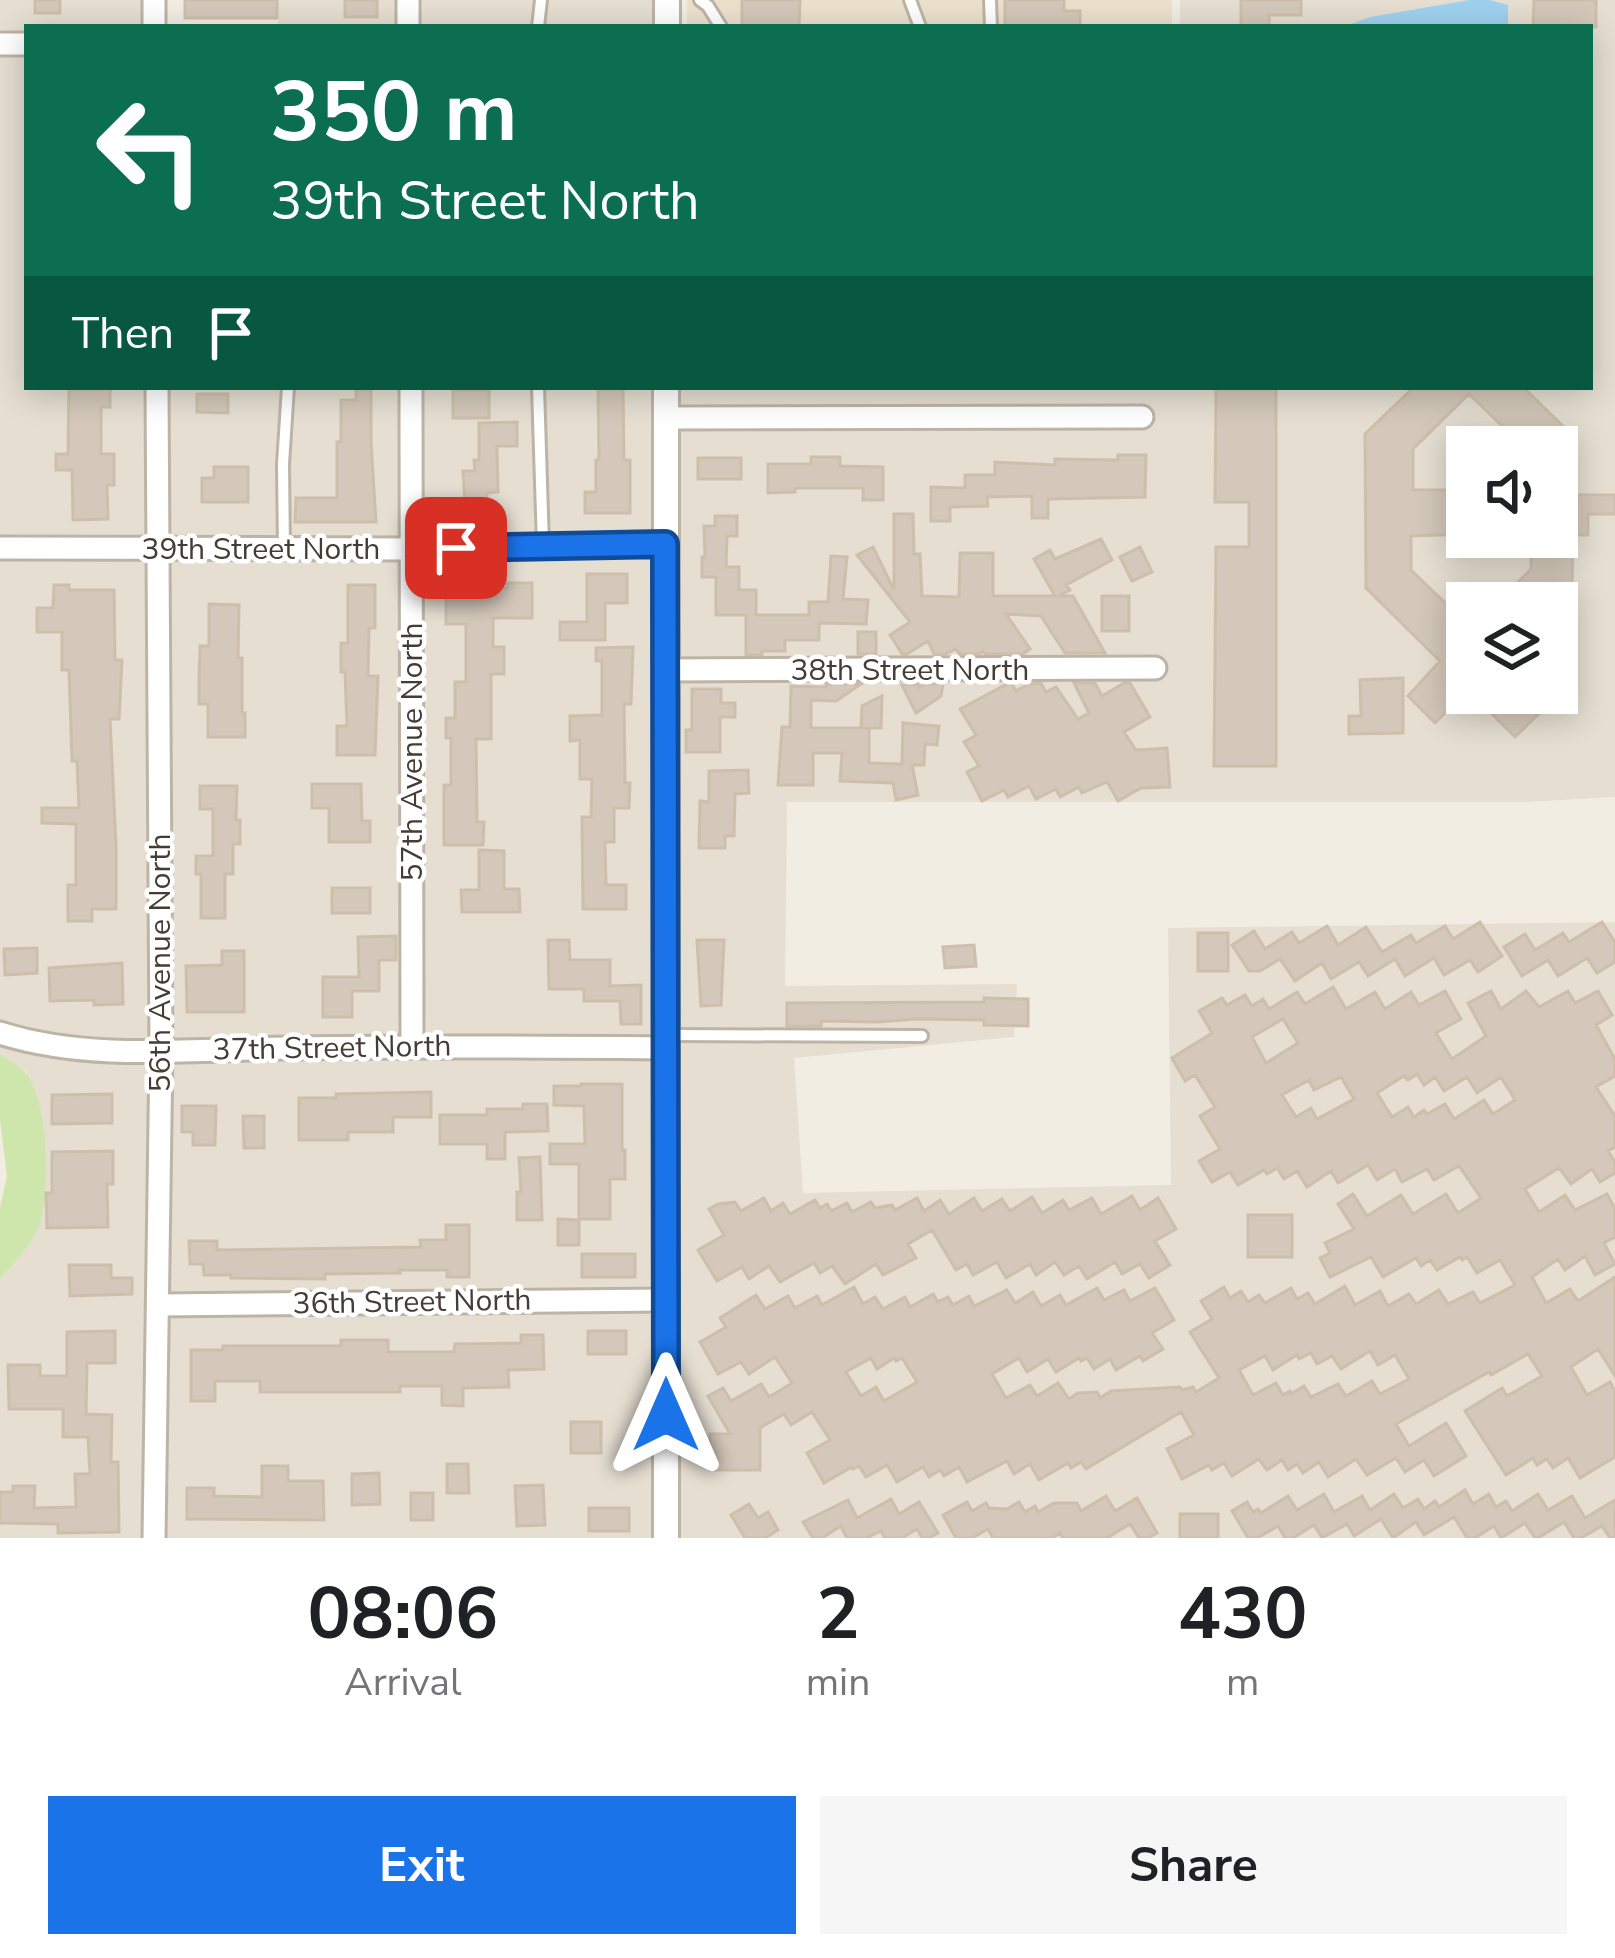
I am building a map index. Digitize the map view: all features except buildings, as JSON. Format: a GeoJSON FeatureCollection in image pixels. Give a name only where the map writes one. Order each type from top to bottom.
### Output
{"type":"FeatureCollection","features":[{"type":"Feature","properties":{"kind":"street","name":"56th Avenue North"},"geometry":{"type":"LineString","coordinates":[[154,1538],[161,1050],[157,390]]}},
{"type":"Feature","properties":{"kind":"street","name":"57th Avenue North"},"geometry":{"type":"LineString","coordinates":[[411,390],[412,1046]]}},
{"type":"Feature","properties":{"kind":"street"},"geometry":{"type":"LineString","coordinates":[[665,390],[666,1538]]}},
{"type":"Feature","properties":{"kind":"street"},"geometry":{"type":"LineString","coordinates":[[665,418],[1142,417]]}},
{"type":"Feature","properties":{"kind":"street","name":"39th Street North"},"geometry":{"type":"LineString","coordinates":[[0,548],[665,544]]}},
{"type":"Feature","properties":{"kind":"street","name":"38th Street North"},"geometry":{"type":"LineString","coordinates":[[665,670],[1154,668]]}},
{"type":"Feature","properties":{"kind":"street","name":"37th Street North"},"geometry":{"type":"LineString","coordinates":[[0,1033],[89,1052],[665,1041]]}},
{"type":"Feature","properties":{"kind":"street","name":"36th Street North"},"geometry":{"type":"LineString","coordinates":[[159,1305],[665,1300]]}},
{"type":"Feature","properties":{"kind":"lane"},"geometry":{"type":"LineString","coordinates":[[700,0],[719,24]]}},
{"type":"Feature","properties":{"kind":"lane"},"geometry":{"type":"LineString","coordinates":[[284,549],[288,390]]}},
{"type":"Feature","properties":{"kind":"lane"},"geometry":{"type":"LineString","coordinates":[[538,390],[543,547]]}},
{"type":"Feature","properties":{"kind":"lane"},"geometry":{"type":"LineString","coordinates":[[665,1041],[922,1036]]}},
{"type":"Feature","properties":{"kind":"shaded area"},"geometry":{"type":"Polygon","coordinates":[[[0,0],[144,0],[144,24],[24,24],[24,35],[0,35],[0,0]]]}},
{"type":"Feature","properties":{"kind":"shaded area"},"geometry":{"type":"Polygon","coordinates":[[[278,0],[399,0],[398,24],[278,24],[278,0]]]}},
{"type":"Feature","properties":{"kind":"shaded area"},"geometry":{"type":"Polygon","coordinates":[[[418,0],[657,0],[657,24],[418,24],[418,0]]]}},
{"type":"Feature","properties":{"kind":"shaded area"},"geometry":{"type":"Polygon","coordinates":[[[687,0],[1172,0],[1172,24],[687,24],[687,0]]]}},
{"type":"Feature","properties":{"kind":"shaded area"},"geometry":{"type":"Polygon","coordinates":[[[1180,0],[1469,0],[1351,24],[1180,24],[1180,0]]]}},
{"type":"Feature","properties":{"kind":"shaded area"},"geometry":{"type":"Polygon","coordinates":[[[1490,0],[1615,0],[1615,797],[1526,802],[787,802],[785,986],[1017,984],[1014,1037],[794,1058],[803,1193],[1171,1185],[1168,928],[1615,922],[1615,1538],[675,1538],[675,679],[1164,676],[1163,659],[675,661],[675,427],[1152,425],[1151,408],[675,409],[675,390],[1593,390],[1593,24],[1508,24],[1508,5],[1490,0]]]}},
{"type":"Feature","properties":{"kind":"shaded area"},"geometry":{"type":"Polygon","coordinates":[[[0,53],[24,53],[24,390],[147,390],[148,540],[0,539],[0,53]]]}},
{"type":"Feature","properties":{"kind":"shaded area"},"geometry":{"type":"Polygon","coordinates":[[[166,390],[401,390],[402,540],[168,540],[166,390]]]}},
{"type":"Feature","properties":{"kind":"shaded area"},"geometry":{"type":"Polygon","coordinates":[[[420,390],[656,390],[656,536],[422,540],[420,390]]]}},
{"type":"Feature","properties":{"kind":"shaded area"},"geometry":{"type":"Polygon","coordinates":[[[656,553],[656,1039],[422,1037],[422,557],[656,553]]]}},
{"type":"Feature","properties":{"kind":"shaded area"},"geometry":{"type":"Polygon","coordinates":[[[0,557],[148,557],[151,1041],[90,1043],[0,1024],[0,557]]]}},
{"type":"Feature","properties":{"kind":"shaded area"},"geometry":{"type":"Polygon","coordinates":[[[168,557],[402,557],[402,1037],[171,1041],[168,557]]]}},
{"type":"Feature","properties":{"kind":"shaded area"},"geometry":{"type":"Polygon","coordinates":[[[0,1043],[89,1060],[151,1059],[144,1538],[0,1538],[0,1279],[19,1257],[27,1072],[0,1054],[0,1043]]]}},
{"type":"Feature","properties":{"kind":"shaded area"},"geometry":{"type":"Polygon","coordinates":[[[656,1056],[656,1291],[169,1296],[171,1059],[656,1056]]]}},
{"type":"Feature","properties":{"kind":"shaded area"},"geometry":{"type":"Polygon","coordinates":[[[656,1309],[656,1538],[164,1538],[169,1313],[656,1309]]]}},
{"type":"Feature","properties":{"kind":"green space"},"geometry":{"type":"Polygon","coordinates":[[[0,1054],[21,1068],[32,1083],[43,1122],[46,1169],[39,1226],[0,1279],[0,1208],[7,1176],[0,1120],[0,1054]]]}},
{"type":"Feature","properties":{"kind":"water"},"geometry":{"type":"Polygon","coordinates":[[[1469,0],[1508,5],[1508,24],[1351,24],[1469,0]]]}},
{"type":"Feature","properties":{"kind":"route"},"geometry":{"type":"LineString","coordinates":[[456,548],[665,544],[666,1415]]}}]}
